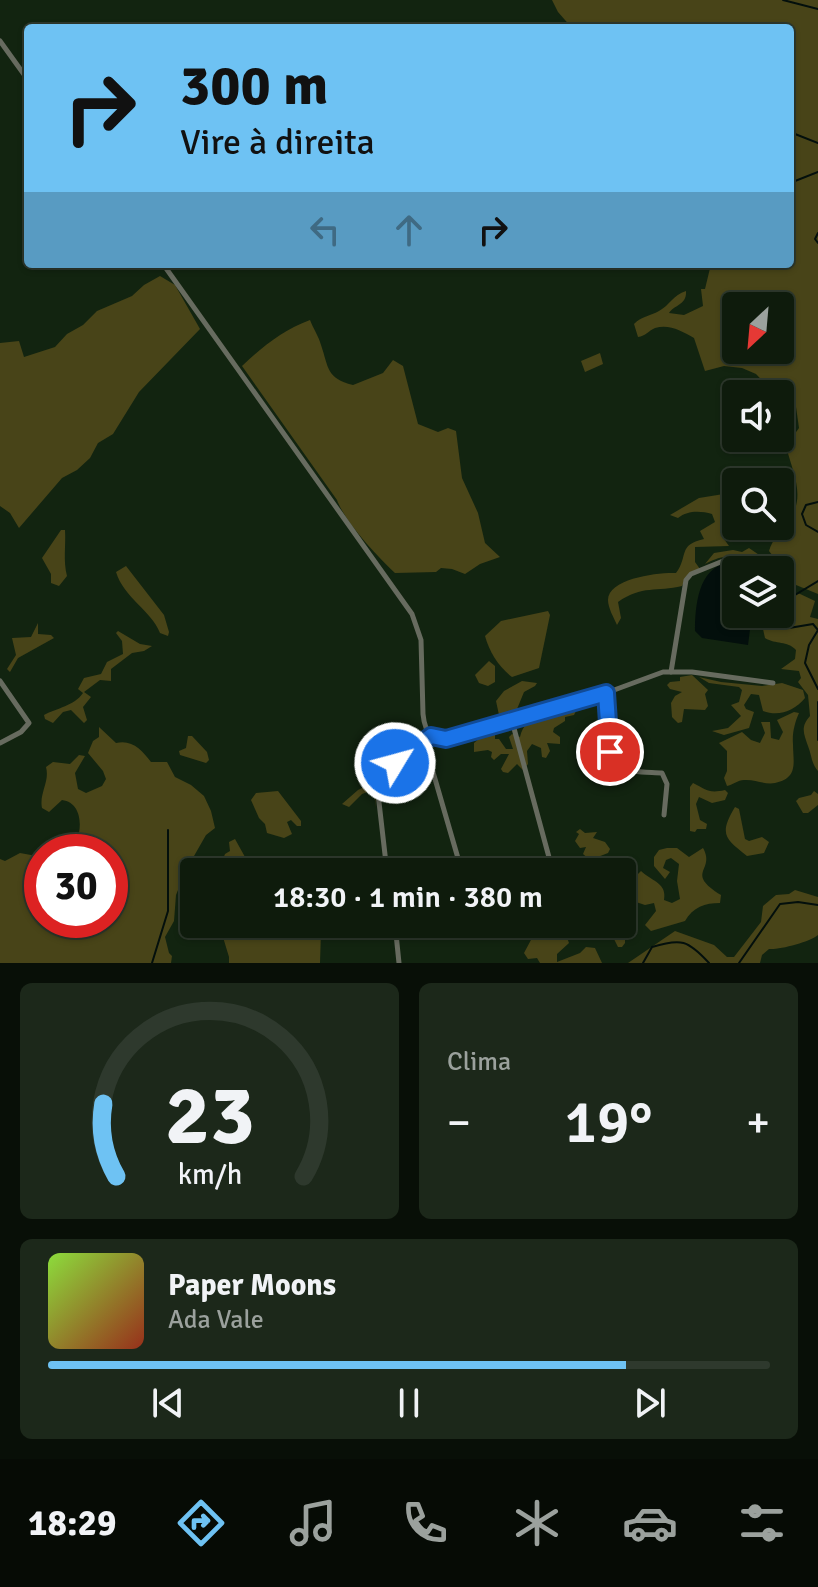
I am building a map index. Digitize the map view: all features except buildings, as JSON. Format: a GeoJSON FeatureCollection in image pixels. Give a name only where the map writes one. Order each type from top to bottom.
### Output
{"type":"FeatureCollection","features":[{"type":"Feature","properties":{"kind":"street"},"geometry":{"type":"LineString","coordinates":[[0,41],[24,74]]}},
{"type":"Feature","properties":{"kind":"street"},"geometry":{"type":"LineString","coordinates":[[166,268],[412,614],[420,632],[423,714],[431,736]]}},
{"type":"Feature","properties":{"kind":"street"},"geometry":{"type":"LineString","coordinates":[[671,672],[686,580],[691,574],[722,561]]}},
{"type":"Feature","properties":{"kind":"street"},"geometry":{"type":"LineString","coordinates":[[385,858],[376,776],[431,736],[446,739],[671,672],[773,683]]}},
{"type":"Feature","properties":{"kind":"street"},"geometry":{"type":"LineString","coordinates":[[0,681],[29,723],[21,732],[0,743]]}},
{"type":"Feature","properties":{"kind":"street"},"geometry":{"type":"LineString","coordinates":[[606,693],[613,761],[620,768],[662,773],[665,776],[664,815]]}},
{"type":"Feature","properties":{"kind":"street"},"geometry":{"type":"LineString","coordinates":[[512,721],[549,858]]}},
{"type":"Feature","properties":{"kind":"street"},"geometry":{"type":"LineString","coordinates":[[424,741],[458,858]]}},
{"type":"Feature","properties":{"kind":"street"},"geometry":{"type":"LineString","coordinates":[[396,938],[399,963]]}},
{"type":"Feature","properties":{"kind":"shaded area"},"geometry":{"type":"Polygon","coordinates":[[[552,0],[818,0],[818,594],[794,582],[794,556],[773,556],[769,551],[774,540],[794,540],[797,492],[794,468],[788,452],[794,452],[794,435],[799,428],[794,406],[794,380],[762,380],[742,368],[724,366],[705,371],[694,338],[671,328],[660,327],[638,337],[634,324],[659,311],[686,291],[682,302],[669,313],[684,315],[703,306],[701,289],[705,289],[710,268],[794,268],[794,24],[568,24],[552,0]]]}},
{"type":"Feature","properties":{"kind":"shaded area"},"geometry":{"type":"Polygon","coordinates":[[[160,276],[175,285],[200,329],[139,392],[113,434],[98,443],[90,458],[77,470],[62,478],[19,528],[10,513],[0,506],[0,343],[19,341],[24,357],[55,347],[97,311],[132,296],[160,276]]]}},
{"type":"Feature","properties":{"kind":"shaded area"},"geometry":{"type":"Polygon","coordinates":[[[310,320],[330,371],[338,379],[353,385],[383,373],[393,360],[403,366],[418,424],[438,432],[448,428],[456,431],[462,478],[478,513],[485,543],[500,557],[480,564],[465,574],[441,568],[436,572],[395,573],[354,528],[242,366],[273,340],[310,320]]]}},
{"type":"Feature","properties":{"kind":"shaded area"},"geometry":{"type":"Polygon","coordinates":[[[600,353],[603,364],[585,372],[581,361],[600,353]]]}},
{"type":"Feature","properties":{"kind":"shaded area"},"geometry":{"type":"Polygon","coordinates":[[[722,494],[722,540],[729,546],[695,547],[695,562],[700,569],[686,578],[682,586],[642,591],[618,602],[621,618],[617,625],[608,603],[610,592],[616,586],[636,578],[676,573],[690,544],[704,539],[700,531],[715,522],[712,514],[703,512],[690,512],[678,518],[670,515],[699,498],[722,494]]]}},
{"type":"Feature","properties":{"kind":"shaded area"},"geometry":{"type":"Polygon","coordinates":[[[61,530],[65,530],[67,576],[59,586],[51,583],[51,574],[42,558],[61,530]]]}},
{"type":"Feature","properties":{"kind":"shaded area"},"geometry":{"type":"Polygon","coordinates":[[[749,548],[761,556],[722,556],[705,564],[714,553],[742,552],[749,548]]]}},
{"type":"Feature","properties":{"kind":"shaded area"},"geometry":{"type":"Polygon","coordinates":[[[722,565],[722,628],[750,628],[748,645],[702,638],[695,631],[700,590],[710,572],[722,565]]]}},
{"type":"Feature","properties":{"kind":"shaded area"},"geometry":{"type":"Polygon","coordinates":[[[126,566],[164,615],[168,636],[160,633],[120,581],[116,572],[126,566]]]}},
{"type":"Feature","properties":{"kind":"shaded area"},"geometry":{"type":"Polygon","coordinates":[[[794,594],[815,601],[810,617],[818,619],[818,771],[804,731],[810,716],[808,695],[798,682],[801,678],[799,671],[781,669],[795,659],[796,650],[765,638],[763,629],[794,628],[794,594]]]}},
{"type":"Feature","properties":{"kind":"shaded area"},"geometry":{"type":"Polygon","coordinates":[[[548,611],[550,615],[539,668],[512,677],[495,659],[485,636],[501,621],[548,611]]]}},
{"type":"Feature","properties":{"kind":"shaded area"},"geometry":{"type":"Polygon","coordinates":[[[38,623],[38,634],[54,638],[18,658],[10,672],[7,669],[16,655],[12,638],[31,637],[38,623]]]}},
{"type":"Feature","properties":{"kind":"shaded area"},"geometry":{"type":"Polygon","coordinates":[[[118,631],[140,644],[152,646],[132,653],[111,669],[111,681],[100,680],[84,692],[91,697],[83,707],[87,720],[84,723],[71,710],[63,712],[53,723],[45,719],[44,715],[70,704],[83,693],[78,689],[84,678],[101,674],[107,662],[123,654],[118,631]]]}},
{"type":"Feature","properties":{"kind":"shaded area"},"geometry":{"type":"Polygon","coordinates":[[[489,661],[495,666],[495,682],[488,686],[479,683],[475,675],[489,661]]]}},
{"type":"Feature","properties":{"kind":"shaded area"},"geometry":{"type":"Polygon","coordinates":[[[692,675],[708,690],[705,694],[708,706],[705,710],[684,709],[682,722],[678,723],[672,717],[671,703],[682,692],[667,685],[680,681],[680,677],[692,675]]]}},
{"type":"Feature","properties":{"kind":"shaded area"},"geometry":{"type":"Polygon","coordinates":[[[699,677],[762,686],[782,683],[803,690],[805,698],[791,709],[775,713],[763,711],[759,695],[751,694],[744,705],[754,712],[749,728],[724,735],[712,731],[728,728],[741,716],[731,705],[739,702],[742,690],[709,683],[699,677]]]}},
{"type":"Feature","properties":{"kind":"shaded area"},"geometry":{"type":"Polygon","coordinates":[[[522,681],[537,683],[524,692],[515,714],[499,715],[496,701],[504,691],[522,681]]]}},
{"type":"Feature","properties":{"kind":"shaded area"},"geometry":{"type":"Polygon","coordinates":[[[569,705],[576,711],[574,715],[565,717],[565,721],[553,732],[560,737],[560,744],[547,743],[550,751],[546,758],[542,757],[541,748],[532,744],[527,751],[528,764],[523,770],[517,764],[508,773],[503,772],[501,769],[509,754],[501,754],[494,760],[492,752],[488,750],[474,752],[474,743],[487,732],[495,735],[495,739],[499,739],[506,749],[513,749],[509,737],[512,734],[520,737],[533,718],[569,705]]]}},
{"type":"Feature","properties":{"kind":"shaded area"},"geometry":{"type":"Polygon","coordinates":[[[794,712],[799,713],[793,736],[794,763],[788,777],[775,783],[744,780],[727,786],[724,778],[727,751],[719,743],[742,732],[760,743],[765,733],[761,722],[770,722],[771,738],[779,740],[783,732],[777,720],[794,712]]]}},
{"type":"Feature","properties":{"kind":"shaded area"},"geometry":{"type":"Polygon","coordinates":[[[99,727],[116,743],[136,746],[151,762],[167,762],[175,777],[204,796],[211,811],[215,828],[206,835],[193,858],[180,858],[180,885],[174,921],[165,937],[172,956],[171,963],[0,963],[0,859],[5,861],[20,853],[24,854],[24,938],[128,938],[128,834],[78,834],[78,815],[70,803],[62,800],[49,812],[42,808],[41,803],[47,778],[46,767],[53,762],[70,764],[79,755],[85,756],[75,773],[78,789],[86,793],[102,786],[106,779],[103,771],[88,753],[93,741],[99,737],[99,727]]]}},
{"type":"Feature","properties":{"kind":"shaded area"},"geometry":{"type":"Polygon","coordinates":[[[188,736],[192,736],[207,752],[209,760],[206,763],[180,755],[179,751],[186,748],[188,736]]]}},
{"type":"Feature","properties":{"kind":"shaded area"},"geometry":{"type":"Polygon","coordinates":[[[374,782],[376,808],[374,793],[370,791],[362,794],[349,807],[342,804],[358,790],[374,782]]]}},
{"type":"Feature","properties":{"kind":"shaded area"},"geometry":{"type":"Polygon","coordinates":[[[693,783],[708,790],[725,790],[728,793],[725,800],[712,803],[699,797],[696,804],[700,820],[707,824],[706,829],[695,832],[690,831],[690,787],[693,783]]]}},
{"type":"Feature","properties":{"kind":"shaded area"},"geometry":{"type":"Polygon","coordinates":[[[278,791],[301,821],[301,826],[291,820],[287,822],[292,834],[284,838],[267,833],[251,800],[256,793],[278,791]]]}},
{"type":"Feature","properties":{"kind":"shaded area"},"geometry":{"type":"Polygon","coordinates":[[[814,791],[818,794],[818,805],[803,813],[796,801],[814,791]]]}},
{"type":"Feature","properties":{"kind":"shaded area"},"geometry":{"type":"Polygon","coordinates":[[[735,807],[739,809],[745,839],[749,841],[762,837],[769,842],[764,853],[747,856],[729,840],[727,824],[735,807]]]}},
{"type":"Feature","properties":{"kind":"shaded area"},"geometry":{"type":"Polygon","coordinates":[[[580,829],[585,833],[597,832],[593,838],[605,842],[610,849],[608,853],[588,858],[583,854],[586,847],[580,848],[575,841],[579,834],[576,832],[580,829]]]}},
{"type":"Feature","properties":{"kind":"shaded area"},"geometry":{"type":"Polygon","coordinates":[[[235,839],[245,857],[223,858],[230,851],[229,842],[235,839]]]}},
{"type":"Feature","properties":{"kind":"shaded area"},"geometry":{"type":"Polygon","coordinates":[[[677,848],[689,857],[703,848],[706,862],[702,876],[721,895],[720,903],[700,907],[685,921],[651,931],[645,925],[656,911],[654,903],[645,905],[636,902],[636,877],[641,871],[661,886],[664,900],[672,903],[680,899],[677,881],[679,864],[671,858],[666,860],[663,868],[670,872],[665,879],[654,866],[654,857],[659,850],[677,848]]]}},
{"type":"Feature","properties":{"kind":"shaded area"},"geometry":{"type":"Polygon","coordinates":[[[795,890],[818,897],[818,935],[794,945],[769,949],[762,955],[760,963],[628,963],[675,931],[714,945],[727,957],[734,957],[761,922],[763,906],[776,895],[795,890]]]}},
{"type":"Feature","properties":{"kind":"shaded area"},"geometry":{"type":"Polygon","coordinates":[[[223,938],[321,938],[320,963],[229,963],[223,938]]]}},
{"type":"Feature","properties":{"kind":"shaded area"},"geometry":{"type":"Polygon","coordinates":[[[532,938],[567,938],[569,943],[557,954],[557,962],[580,953],[586,947],[595,948],[602,963],[540,963],[537,958],[528,959],[524,953],[532,938]]]}},
{"type":"Feature","properties":{"kind":"shaded area"},"geometry":{"type":"Polygon","coordinates":[[[625,938],[625,943],[618,947],[614,939],[625,938]]]}},
{"type":"Feature","properties":{"kind":"waterway"},"geometry":{"type":"LineString","coordinates":[[783,0],[818,9]]}},
{"type":"Feature","properties":{"kind":"waterway"},"geometry":{"type":"LineString","coordinates":[[794,134],[818,143]]}},
{"type":"Feature","properties":{"kind":"waterway"},"geometry":{"type":"LineString","coordinates":[[794,181],[818,172]]}},
{"type":"Feature","properties":{"kind":"waterway"},"geometry":{"type":"LineString","coordinates":[[818,233],[815,239],[818,243]]}},
{"type":"Feature","properties":{"kind":"waterway"},"geometry":{"type":"LineString","coordinates":[[818,502],[806,505],[802,514],[806,525],[818,532]]}},
{"type":"Feature","properties":{"kind":"waterway"},"geometry":{"type":"LineString","coordinates":[[794,596],[818,581]]}},
{"type":"Feature","properties":{"kind":"waterway"},"geometry":{"type":"LineString","coordinates":[[794,627],[813,624],[818,630],[809,645],[805,663],[818,689]]}},
{"type":"Feature","properties":{"kind":"waterway"},"geometry":{"type":"LineString","coordinates":[[818,702],[818,740]]}},
{"type":"Feature","properties":{"kind":"waterway"},"geometry":{"type":"LineString","coordinates":[[152,963],[168,911],[168,830]]}},
{"type":"Feature","properties":{"kind":"waterway"},"geometry":{"type":"LineString","coordinates":[[739,963],[780,904],[798,902],[818,905]]}},
{"type":"Feature","properties":{"kind":"waterway"},"geometry":{"type":"LineString","coordinates":[[643,963],[652,947],[670,942],[689,945],[709,963]]}},
{"type":"Feature","properties":{"kind":"route"},"geometry":{"type":"LineString","coordinates":[[395,763],[431,736],[446,739],[606,693],[610,752]]}}]}
